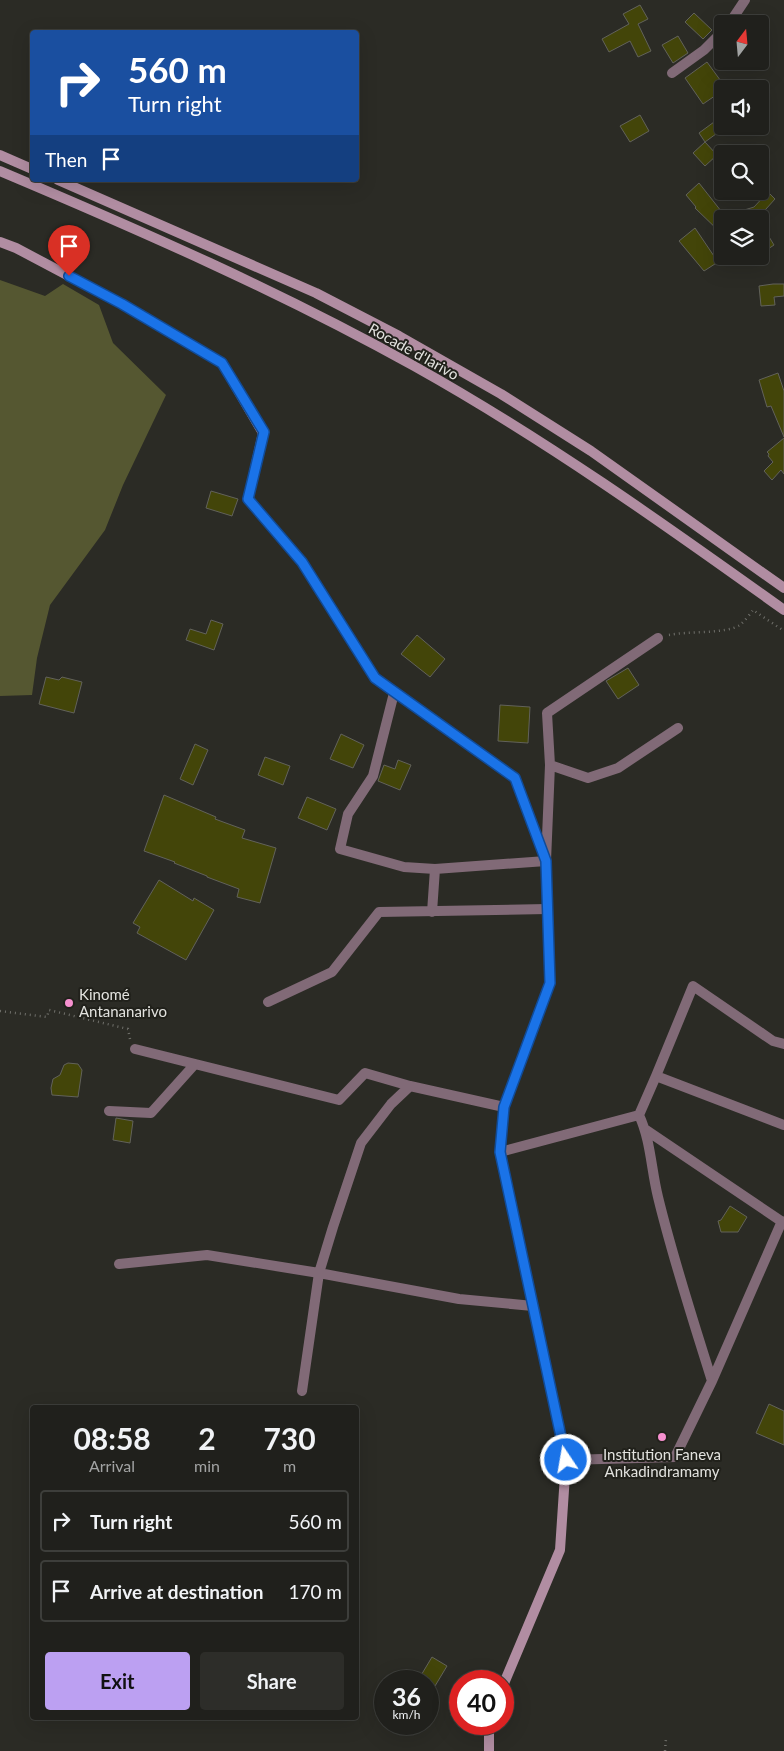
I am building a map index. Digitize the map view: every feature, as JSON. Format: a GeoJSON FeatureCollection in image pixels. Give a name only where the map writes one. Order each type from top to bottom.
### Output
{"type":"FeatureCollection","features":[{"type":"Feature","properties":{"kind":"street"},"geometry":{"type":"LineString","coordinates":[[735,15],[745,0]]}},
{"type":"Feature","properties":{"kind":"street"},"geometry":{"type":"LineString","coordinates":[[672,73],[704,50],[714,40]]}},
{"type":"Feature","properties":{"kind":"street"},"geometry":{"type":"LineString","coordinates":[[0,155],[30,168]]}},
{"type":"Feature","properties":{"kind":"street","name":"Rocade d'Iarivo"},"geometry":{"type":"LineString","coordinates":[[0,171],[220,268],[324,318],[415,366],[588,472],[784,610]]}},
{"type":"Feature","properties":{"kind":"street","name":"Rocade d'Iarivo"},"geometry":{"type":"LineString","coordinates":[[63,182],[316,293],[408,341],[501,394],[591,451],[784,588]]}},
{"type":"Feature","properties":{"kind":"street"},"geometry":{"type":"LineString","coordinates":[[0,242],[16,248],[122,304],[222,363],[264,432],[248,499],[302,562],[375,678],[515,778],[546,861]]}},
{"type":"Feature","properties":{"kind":"street"},"geometry":{"type":"LineString","coordinates":[[510,1670],[560,1550],[566,1460],[500,1152],[504,1107],[550,983],[546,861],[550,765],[547,714],[658,638]]}},
{"type":"Feature","properties":{"kind":"street"},"geometry":{"type":"LineString","coordinates":[[394,693],[373,776],[348,814],[340,849],[404,867],[436,869],[546,861]]}},
{"type":"Feature","properties":{"kind":"street"},"geometry":{"type":"LineString","coordinates":[[550,765],[588,778],[618,768],[678,728]]}},
{"type":"Feature","properties":{"kind":"street"},"geometry":{"type":"LineString","coordinates":[[432,912],[436,869]]}},
{"type":"Feature","properties":{"kind":"street"},"geometry":{"type":"LineString","coordinates":[[268,1002],[332,972],[379,912],[547,909]]}},
{"type":"Feature","properties":{"kind":"street"},"geometry":{"type":"LineString","coordinates":[[638,1115],[693,986],[773,1041],[784,1044]]}},
{"type":"Feature","properties":{"kind":"street"},"geometry":{"type":"LineString","coordinates":[[135,1049],[339,1100],[365,1073],[410,1086],[504,1107]]}},
{"type":"Feature","properties":{"kind":"street"},"geometry":{"type":"LineString","coordinates":[[109,1111],[151,1113],[195,1064]]}},
{"type":"Feature","properties":{"kind":"street"},"geometry":{"type":"LineString","coordinates":[[656,1076],[784,1125]]}},
{"type":"Feature","properties":{"kind":"street"},"geometry":{"type":"LineString","coordinates":[[302,1391],[320,1273],[333,1226],[361,1143],[391,1104],[410,1086]]}},
{"type":"Feature","properties":{"kind":"street"},"geometry":{"type":"LineString","coordinates":[[500,1152],[638,1115]]}},
{"type":"Feature","properties":{"kind":"street"},"geometry":{"type":"LineString","coordinates":[[638,1115],[646,1130],[658,1196],[712,1381]]}},
{"type":"Feature","properties":{"kind":"street"},"geometry":{"type":"LineString","coordinates":[[566,1460],[675,1457],[712,1381],[783,1222],[646,1130]]}},
{"type":"Feature","properties":{"kind":"street"},"geometry":{"type":"LineString","coordinates":[[120,1264],[207,1255],[320,1273],[459,1299],[533,1306]]}},
{"type":"Feature","properties":{"kind":"street"},"geometry":{"type":"LineString","coordinates":[[489,1735],[489,1751]]}},
{"type":"Feature","properties":{"kind":"path"},"geometry":{"type":"LineString","coordinates":[[658,638],[693,631],[723,631],[740,625],[754,610],[784,631]]}},
{"type":"Feature","properties":{"kind":"path"},"geometry":{"type":"LineString","coordinates":[[0,1012],[47,1017],[49,1010],[128,1029],[130,1043],[135,1049]]}},
{"type":"Feature","properties":{"kind":"path"},"geometry":{"type":"LineString","coordinates":[[666,1738],[666,1751]]}},
{"type":"Feature","properties":{"kind":"green space"},"geometry":{"type":"Polygon","coordinates":[[[0,280],[45,296],[63,284],[99,305],[113,343],[166,395],[123,485],[105,530],[50,605],[37,658],[32,695],[0,696],[0,280]]]}},
{"type":"Feature","properties":{"kind":"building"},"geometry":{"type":"Polygon","coordinates":[[[640,5],[648,19],[638,24],[651,51],[638,57],[630,41],[609,52],[602,39],[629,24],[623,14],[640,5]]]}},
{"type":"Feature","properties":{"kind":"building"},"geometry":{"type":"Polygon","coordinates":[[[694,13],[712,30],[703,39],[685,22],[694,13]]]}},
{"type":"Feature","properties":{"kind":"building"},"geometry":{"type":"Polygon","coordinates":[[[678,36],[688,53],[673,63],[662,45],[678,36]]]}},
{"type":"Feature","properties":{"kind":"building"},"geometry":{"type":"Polygon","coordinates":[[[707,62],[720,80],[714,80],[714,96],[703,104],[685,78],[707,62]]]}},
{"type":"Feature","properties":{"kind":"building"},"geometry":{"type":"Polygon","coordinates":[[[640,115],[649,131],[630,142],[620,126],[640,115]]]}},
{"type":"Feature","properties":{"kind":"building"},"geometry":{"type":"Polygon","coordinates":[[[714,122],[715,135],[705,142],[699,133],[714,122]]]}},
{"type":"Feature","properties":{"kind":"building"},"geometry":{"type":"Polygon","coordinates":[[[705,142],[714,152],[714,158],[705,166],[693,153],[705,142]]]}},
{"type":"Feature","properties":{"kind":"building"},"geometry":{"type":"Polygon","coordinates":[[[699,183],[720,210],[714,210],[714,226],[695,208],[686,195],[699,183]]]}},
{"type":"Feature","properties":{"kind":"building"},"geometry":{"type":"Polygon","coordinates":[[[769,193],[775,199],[765,210],[744,210],[754,207],[761,200],[769,200],[769,193]]]}},
{"type":"Feature","properties":{"kind":"building"},"geometry":{"type":"Polygon","coordinates":[[[695,228],[714,256],[714,265],[704,271],[679,241],[695,228]]]}},
{"type":"Feature","properties":{"kind":"building"},"geometry":{"type":"Polygon","coordinates":[[[769,237],[774,245],[769,248],[769,237]]]}},
{"type":"Feature","properties":{"kind":"building"},"geometry":{"type":"Polygon","coordinates":[[[784,284],[784,296],[774,297],[775,305],[761,306],[759,286],[784,284]]]}},
{"type":"Feature","properties":{"kind":"building"},"geometry":{"type":"Polygon","coordinates":[[[778,373],[784,391],[784,437],[771,406],[767,407],[759,380],[778,373]]]}},
{"type":"Feature","properties":{"kind":"building"},"geometry":{"type":"Polygon","coordinates":[[[784,438],[784,474],[781,470],[772,480],[764,471],[773,462],[767,452],[784,438]]]}},
{"type":"Feature","properties":{"kind":"building"},"geometry":{"type":"Polygon","coordinates":[[[211,491],[238,499],[232,516],[206,508],[211,491]]]}},
{"type":"Feature","properties":{"kind":"building"},"geometry":{"type":"Polygon","coordinates":[[[211,620],[223,624],[214,650],[186,640],[190,629],[206,634],[211,620]]]}},
{"type":"Feature","properties":{"kind":"building"},"geometry":{"type":"Polygon","coordinates":[[[417,635],[445,659],[430,677],[401,654],[417,635]]]}},
{"type":"Feature","properties":{"kind":"building"},"geometry":{"type":"Polygon","coordinates":[[[628,668],[639,685],[618,699],[606,681],[628,668]]]}},
{"type":"Feature","properties":{"kind":"building"},"geometry":{"type":"Polygon","coordinates":[[[46,677],[59,680],[62,677],[82,682],[74,713],[39,704],[46,677]]]}},
{"type":"Feature","properties":{"kind":"building"},"geometry":{"type":"Polygon","coordinates":[[[500,705],[530,707],[528,743],[498,741],[500,705]]]}},
{"type":"Feature","properties":{"kind":"building"},"geometry":{"type":"Polygon","coordinates":[[[341,734],[364,745],[353,768],[330,759],[341,734]]]}},
{"type":"Feature","properties":{"kind":"building"},"geometry":{"type":"Polygon","coordinates":[[[195,744],[208,750],[193,785],[180,779],[195,744]]]}},
{"type":"Feature","properties":{"kind":"building"},"geometry":{"type":"Polygon","coordinates":[[[265,757],[290,766],[283,785],[258,775],[265,757]]]}},
{"type":"Feature","properties":{"kind":"building"},"geometry":{"type":"Polygon","coordinates":[[[398,760],[411,765],[400,790],[378,781],[384,765],[395,769],[398,760]]]}},
{"type":"Feature","properties":{"kind":"building"},"geometry":{"type":"Polygon","coordinates":[[[164,795],[216,817],[215,819],[245,830],[242,838],[276,848],[260,903],[237,897],[239,889],[144,851],[164,795]]]}},
{"type":"Feature","properties":{"kind":"building"},"geometry":{"type":"Polygon","coordinates":[[[307,797],[336,809],[327,830],[298,818],[307,797]]]}},
{"type":"Feature","properties":{"kind":"building"},"geometry":{"type":"Polygon","coordinates":[[[159,880],[193,901],[194,898],[214,910],[186,960],[137,933],[140,927],[133,923],[159,880]]]}},
{"type":"Feature","properties":{"kind":"building"},"geometry":{"type":"Polygon","coordinates":[[[68,1063],[78,1064],[82,1070],[78,1097],[52,1095],[53,1079],[60,1075],[64,1065],[68,1063]]]}},
{"type":"Feature","properties":{"kind":"building"},"geometry":{"type":"Polygon","coordinates":[[[116,1118],[133,1121],[130,1143],[113,1140],[116,1118]]]}},
{"type":"Feature","properties":{"kind":"building"},"geometry":{"type":"Polygon","coordinates":[[[730,1206],[747,1217],[738,1232],[721,1232],[718,1221],[721,1220],[730,1206]]]}},
{"type":"Feature","properties":{"kind":"building"},"geometry":{"type":"Polygon","coordinates":[[[769,1404],[784,1411],[784,1445],[756,1433],[769,1404]]]}},
{"type":"Feature","properties":{"kind":"building"},"geometry":{"type":"Polygon","coordinates":[[[432,1657],[447,1666],[439,1679],[439,1670],[424,1670],[432,1657]]]}},
{"type":"Feature","properties":{"kind":"place","name":"Kinomé Antananarivo"},"geometry":{"type":"Point","coordinates":[69,1003]}},
{"type":"Feature","properties":{"kind":"place","name":"Institution Faneva Ankadindramamy"},"geometry":{"type":"Point","coordinates":[662,1437]}},
{"type":"Feature","properties":{"kind":"route"},"geometry":{"type":"LineString","coordinates":[[69,276],[122,304],[222,363],[264,432],[248,499],[302,562],[375,678],[515,778],[546,861],[550,983],[504,1107],[500,1152],[566,1460]]}}]}
